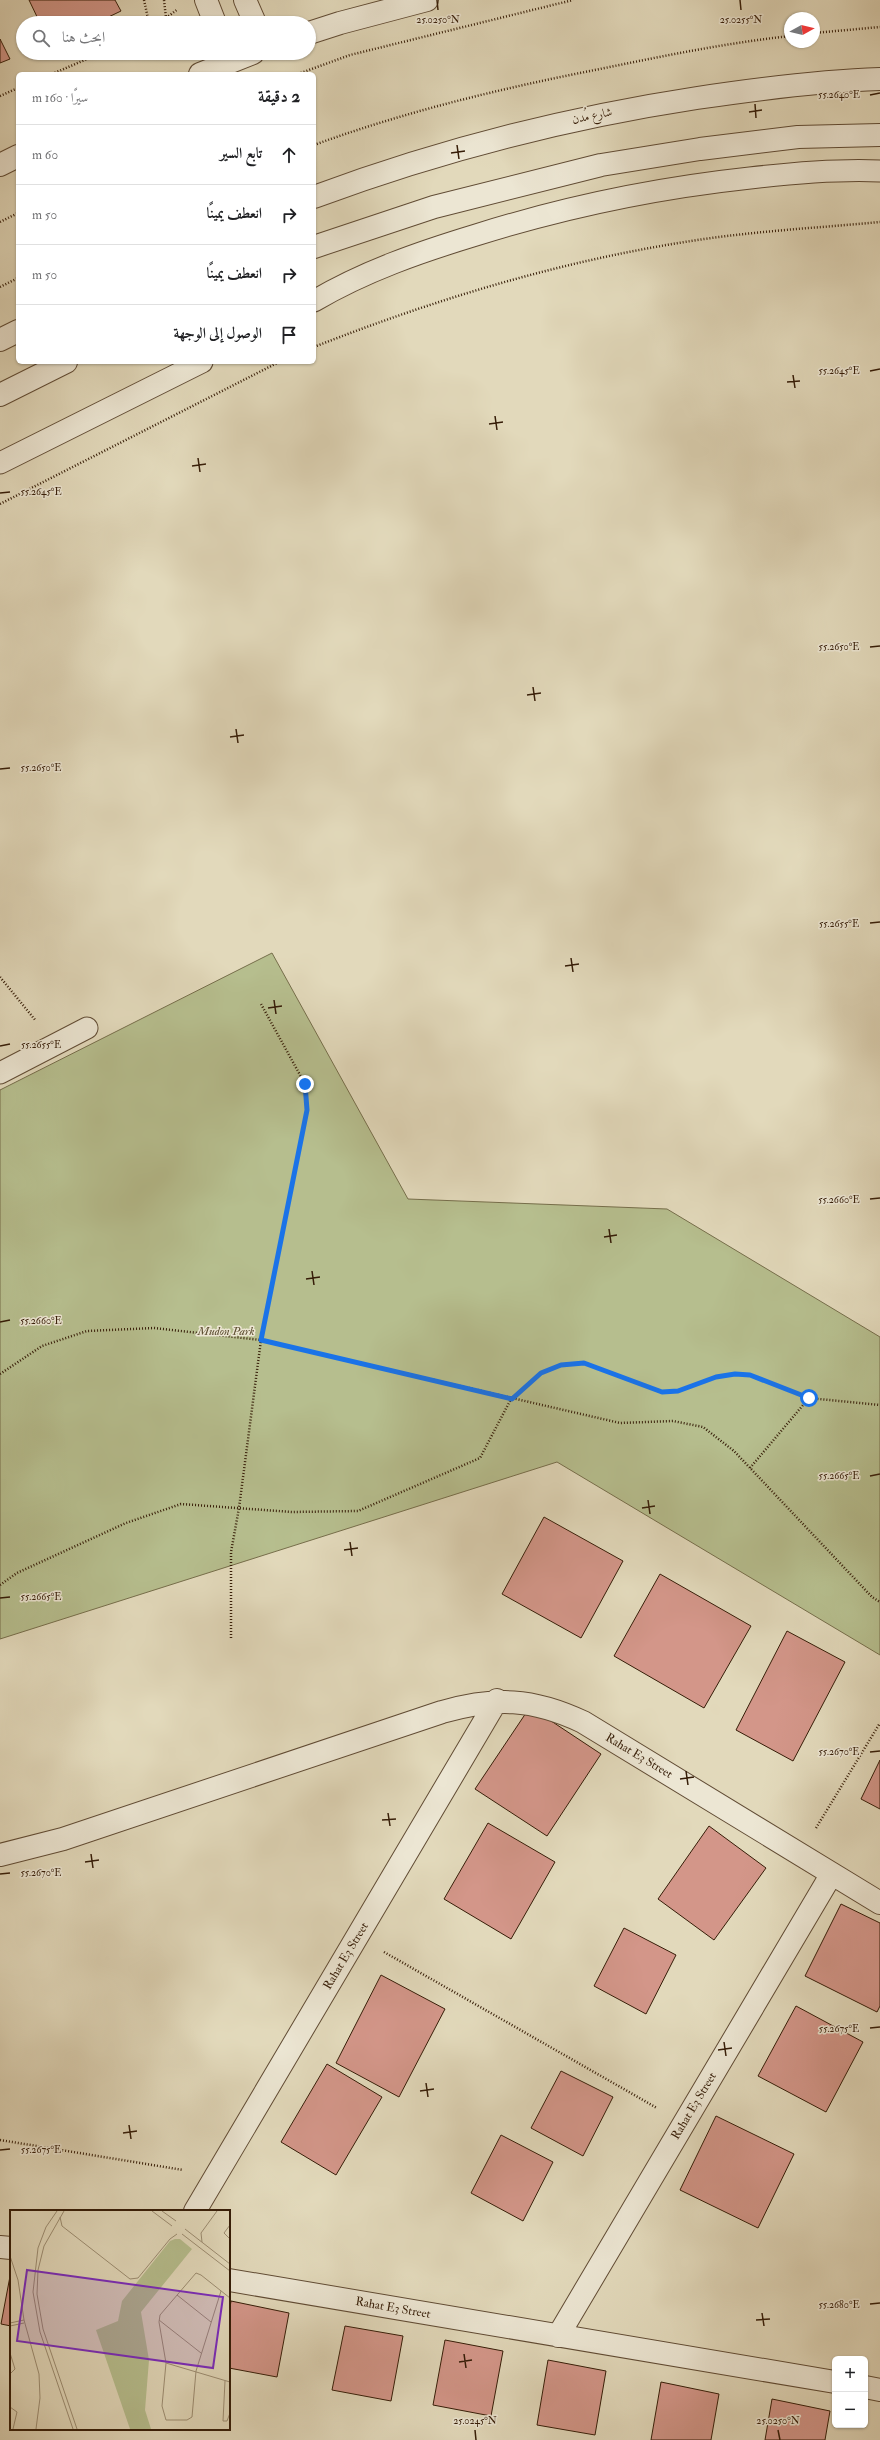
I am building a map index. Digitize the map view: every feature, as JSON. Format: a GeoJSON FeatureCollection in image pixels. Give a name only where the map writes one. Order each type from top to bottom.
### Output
{"type":"FeatureCollection","features":[{"type":"Feature","properties":{"kind":"street"},"geometry":{"type":"LineString","coordinates":[[206,0],[212,16]]}},
{"type":"Feature","properties":{"kind":"street"},"geometry":{"type":"LineString","coordinates":[[245,0],[252,16]]}},
{"type":"Feature","properties":{"kind":"street"},"geometry":{"type":"LineString","coordinates":[[316,31],[340,22],[427,0]]}},
{"type":"Feature","properties":{"kind":"street"},"geometry":{"type":"LineString","coordinates":[[203,72],[224,60]]}},
{"type":"Feature","properties":{"kind":"street","name":"شارع مُدن"},"geometry":{"type":"LineString","coordinates":[[316,196],[383,171],[504,136],[627,109],[751,90],[880,79]]}},
{"type":"Feature","properties":{"kind":"street"},"geometry":{"type":"LineString","coordinates":[[316,246],[434,207],[601,165],[700,149],[798,137],[880,135]]}},
{"type":"Feature","properties":{"kind":"street"},"geometry":{"type":"LineString","coordinates":[[0,165],[16,157]]}},
{"type":"Feature","properties":{"kind":"street"},"geometry":{"type":"LineString","coordinates":[[0,340],[16,332]]}},
{"type":"Feature","properties":{"kind":"street"},"geometry":{"type":"LineString","coordinates":[[0,395],[62,364]]}},
{"type":"Feature","properties":{"kind":"street","name":"Rahat E3 Street"},"geometry":{"type":"LineString","coordinates":[[196,2210],[498,1700]]}},
{"type":"Feature","properties":{"kind":"street","name":"Rahat E3 Street"},"geometry":{"type":"LineString","coordinates":[[0,1855],[63,1839],[442,1712],[468,1705],[498,1700],[527,1702],[556,1709],[583,1722],[831,1875],[880,1903]]}},
{"type":"Feature","properties":{"kind":"street","name":"Rahat E3 Street"},"geometry":{"type":"LineString","coordinates":[[558,2336],[831,1875]]}},
{"type":"Feature","properties":{"kind":"street"},"geometry":{"type":"LineString","coordinates":[[0,2247],[10,2248]]}},
{"type":"Feature","properties":{"kind":"street","name":"Rahat E3 Street"},"geometry":{"type":"LineString","coordinates":[[230,2280],[832,2382]]}},
{"type":"Feature","properties":{"kind":"street"},"geometry":{"type":"LineString","coordinates":[[868,2388],[880,2390]]}},
{"type":"Feature","properties":{"kind":"lane"},"geometry":{"type":"LineString","coordinates":[[316,300],[359,277],[401,259],[504,226],[571,208],[706,183],[787,174],[880,170]]}},
{"type":"Feature","properties":{"kind":"lane"},"geometry":{"type":"LineString","coordinates":[[0,463],[198,364]]}},
{"type":"Feature","properties":{"kind":"lane"},"geometry":{"type":"LineString","coordinates":[[0,1073],[55,1043],[87,1028]]}},
{"type":"Feature","properties":{"kind":"path"},"geometry":{"type":"LineString","coordinates":[[144,0],[147,16]]}},
{"type":"Feature","properties":{"kind":"path"},"geometry":{"type":"LineString","coordinates":[[164,0],[166,16]]}},
{"type":"Feature","properties":{"kind":"path"},"geometry":{"type":"LineString","coordinates":[[303,72],[350,55],[574,0]]}},
{"type":"Feature","properties":{"kind":"path"},"geometry":{"type":"LineString","coordinates":[[820,32],[880,27]]}},
{"type":"Feature","properties":{"kind":"path"},"geometry":{"type":"LineString","coordinates":[[316,144],[430,108],[516,86],[679,52],[784,37]]}},
{"type":"Feature","properties":{"kind":"path"},"geometry":{"type":"LineString","coordinates":[[57,72],[85,60]]}},
{"type":"Feature","properties":{"kind":"path"},"geometry":{"type":"LineString","coordinates":[[0,96],[16,89]]}},
{"type":"Feature","properties":{"kind":"path"},"geometry":{"type":"LineString","coordinates":[[0,222],[16,215]]}},
{"type":"Feature","properties":{"kind":"path"},"geometry":{"type":"LineString","coordinates":[[316,346],[444,299],[602,257],[691,241],[782,229],[880,222]]}},
{"type":"Feature","properties":{"kind":"path"},"geometry":{"type":"LineString","coordinates":[[0,287],[16,279]]}},
{"type":"Feature","properties":{"kind":"path"},"geometry":{"type":"LineString","coordinates":[[0,504],[275,364]]}},
{"type":"Feature","properties":{"kind":"path"},"geometry":{"type":"LineString","coordinates":[[0,977],[55,1043]]}},
{"type":"Feature","properties":{"kind":"path"},"geometry":{"type":"LineString","coordinates":[[231,1638],[231,1552],[239,1508],[261,1340],[307,1110],[305,1084],[261,1004]]}},
{"type":"Feature","properties":{"kind":"path"},"geometry":{"type":"LineString","coordinates":[[0,1374],[42,1346],[87,1331],[154,1328],[261,1340],[620,1423],[673,1421],[703,1427],[734,1451],[872,1597],[880,1602]]}},
{"type":"Feature","properties":{"kind":"path"},"geometry":{"type":"LineString","coordinates":[[0,1585],[18,1573],[126,1523],[181,1504],[292,1512],[358,1511],[480,1458],[512,1399],[541,1373],[561,1365],[584,1363],[662,1392],[678,1391],[716,1377],[735,1374],[750,1375],[809,1398],[880,1406]]}},
{"type":"Feature","properties":{"kind":"path"},"geometry":{"type":"LineString","coordinates":[[750,1468],[809,1398]]}},
{"type":"Feature","properties":{"kind":"path"},"geometry":{"type":"LineString","coordinates":[[800,1855],[880,1723]]}},
{"type":"Feature","properties":{"kind":"path"},"geometry":{"type":"LineString","coordinates":[[357,1937],[684,2124]]}},
{"type":"Feature","properties":{"kind":"path"},"geometry":{"type":"LineString","coordinates":[[0,2140],[216,2175]]}},
{"type":"Feature","properties":{"kind":"green space","name":"Mudon Park"},"geometry":{"type":"Polygon","coordinates":[[[272,953],[408,1199],[667,1209],[880,1337],[880,1655],[557,1462],[0,1639],[0,1090],[272,953]]]}},
{"type":"Feature","properties":{"kind":"building"},"geometry":{"type":"Polygon","coordinates":[[[29,0],[115,0],[121,11],[111,16],[37,16],[29,0]]]}},
{"type":"Feature","properties":{"kind":"building"},"geometry":{"type":"Polygon","coordinates":[[[0,39],[10,59],[0,63],[0,39]]]}},
{"type":"Feature","properties":{"kind":"building"},"geometry":{"type":"Polygon","coordinates":[[[544,1517],[623,1561],[581,1638],[502,1594],[544,1517]]]}},
{"type":"Feature","properties":{"kind":"building"},"geometry":{"type":"Polygon","coordinates":[[[660,1574],[751,1626],[704,1708],[614,1656],[660,1574]]]}},
{"type":"Feature","properties":{"kind":"building"},"geometry":{"type":"Polygon","coordinates":[[[787,1631],[845,1662],[793,1761],[736,1730],[787,1631]]]}},
{"type":"Feature","properties":{"kind":"building"},"geometry":{"type":"Polygon","coordinates":[[[530,1707],[601,1754],[547,1836],[475,1789],[530,1707]]]}},
{"type":"Feature","properties":{"kind":"building"},"geometry":{"type":"Polygon","coordinates":[[[880,1760],[880,1809],[861,1799],[880,1760]]]}},
{"type":"Feature","properties":{"kind":"building"},"geometry":{"type":"Polygon","coordinates":[[[488,1823],[555,1862],[511,1939],[444,1899],[488,1823]]]}},
{"type":"Feature","properties":{"kind":"building"},"geometry":{"type":"Polygon","coordinates":[[[709,1826],[766,1868],[714,1940],[658,1899],[709,1826]]]}},
{"type":"Feature","properties":{"kind":"building"},"geometry":{"type":"Polygon","coordinates":[[[841,1904],[880,1923],[880,2006],[877,2012],[805,1976],[841,1904]]]}},
{"type":"Feature","properties":{"kind":"building"},"geometry":{"type":"Polygon","coordinates":[[[624,1928],[676,1955],[646,2014],[594,1986],[624,1928]]]}},
{"type":"Feature","properties":{"kind":"building"},"geometry":{"type":"Polygon","coordinates":[[[381,1975],[445,2009],[399,2097],[336,2063],[381,1975]]]}},
{"type":"Feature","properties":{"kind":"building"},"geometry":{"type":"Polygon","coordinates":[[[796,2006],[863,2042],[826,2112],[758,2076],[796,2006]]]}},
{"type":"Feature","properties":{"kind":"building"},"geometry":{"type":"Polygon","coordinates":[[[327,2064],[382,2097],[336,2175],[281,2142],[327,2064]]]}},
{"type":"Feature","properties":{"kind":"building"},"geometry":{"type":"Polygon","coordinates":[[[561,2071],[613,2097],[583,2156],[531,2128],[561,2071]]]}},
{"type":"Feature","properties":{"kind":"building"},"geometry":{"type":"Polygon","coordinates":[[[716,2116],[794,2154],[758,2228],[680,2190],[716,2116]]]}},
{"type":"Feature","properties":{"kind":"building"},"geometry":{"type":"Polygon","coordinates":[[[501,2135],[553,2162],[523,2221],[471,2193],[501,2135]]]}},
{"type":"Feature","properties":{"kind":"building"},"geometry":{"type":"Polygon","coordinates":[[[10,2276],[10,2326],[1,2324],[10,2276]]]}},
{"type":"Feature","properties":{"kind":"building"},"geometry":{"type":"Polygon","coordinates":[[[231,2301],[289,2313],[277,2377],[230,2368],[231,2301]]]}},
{"type":"Feature","properties":{"kind":"building"},"geometry":{"type":"Polygon","coordinates":[[[345,2326],[403,2336],[391,2401],[332,2390],[345,2326]]]}},
{"type":"Feature","properties":{"kind":"building"},"geometry":{"type":"Polygon","coordinates":[[[445,2340],[503,2351],[491,2416],[433,2405],[445,2340]]]}},
{"type":"Feature","properties":{"kind":"building"},"geometry":{"type":"Polygon","coordinates":[[[548,2360],[606,2371],[595,2435],[537,2425],[548,2360]]]}},
{"type":"Feature","properties":{"kind":"building"},"geometry":{"type":"Polygon","coordinates":[[[661,2382],[719,2394],[711,2440],[651,2440],[661,2382]]]}},
{"type":"Feature","properties":{"kind":"building"},"geometry":{"type":"Polygon","coordinates":[[[772,2399],[830,2411],[825,2440],[765,2440],[772,2399]]]}},
{"type":"Feature","properties":{"kind":"route"},"geometry":{"type":"LineString","coordinates":[[305,1084],[307,1110],[261,1340],[512,1399],[541,1373],[561,1365],[584,1363],[662,1392],[678,1391],[716,1377],[735,1374],[750,1375],[809,1398]]}}]}
